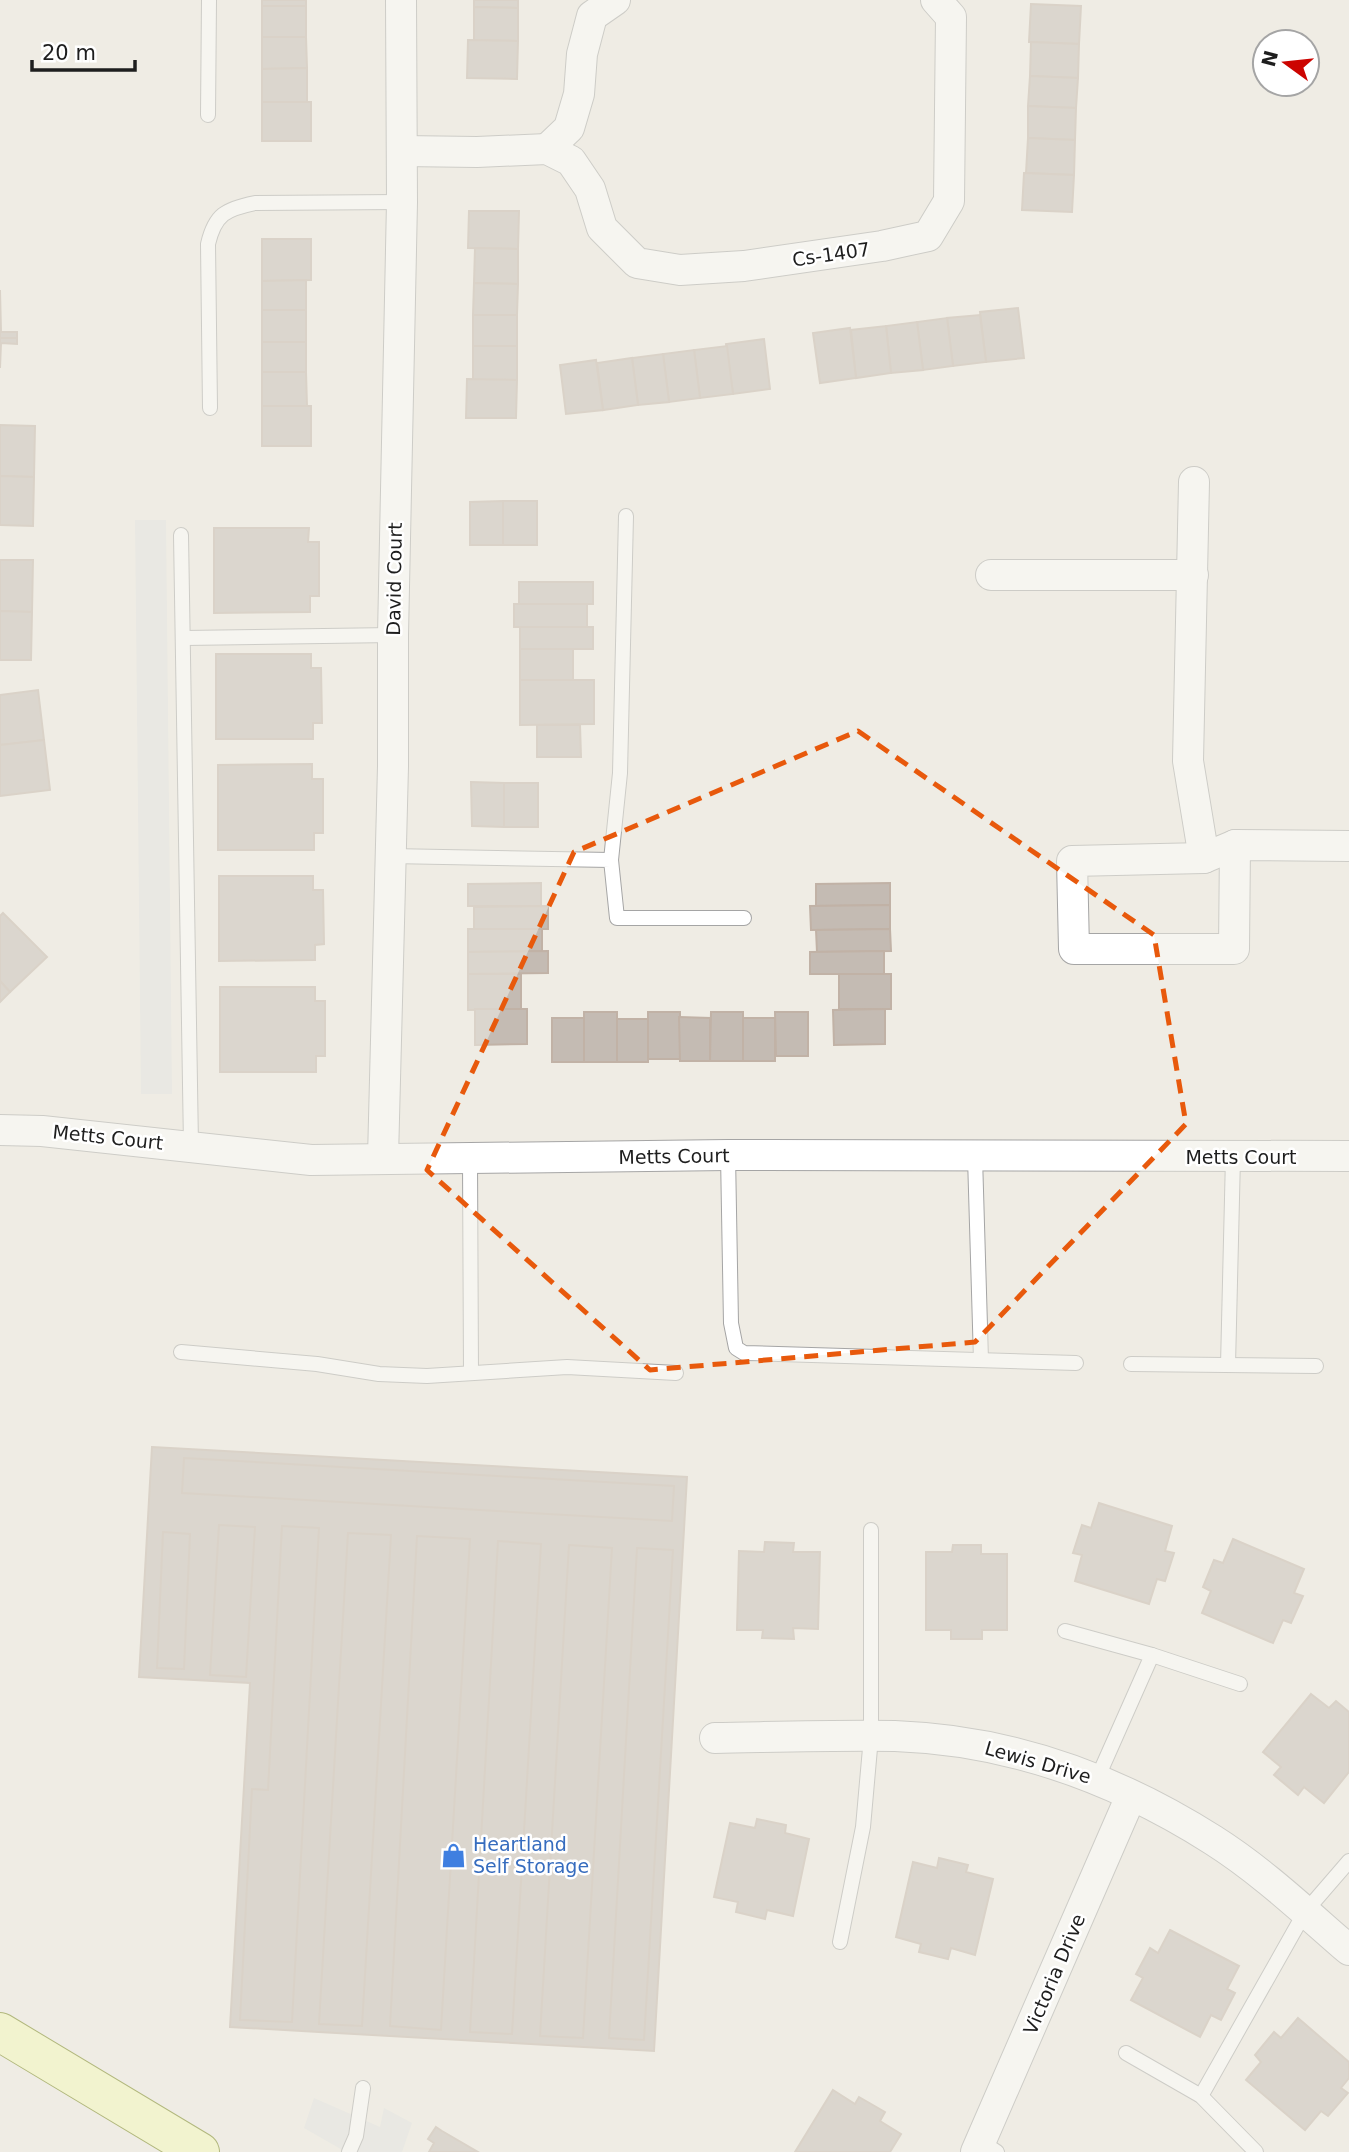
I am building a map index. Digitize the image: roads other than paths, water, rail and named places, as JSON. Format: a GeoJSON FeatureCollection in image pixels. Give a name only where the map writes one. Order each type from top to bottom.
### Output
{"type":"FeatureCollection","features":[{"type":"Feature","properties":{"kind":"main road"},"geometry":{"type":"LineString","coordinates":[[0,2032],[200,2152]]}},
{"type":"Feature","properties":{"kind":"street","name":"David Court"},"geometry":{"type":"LineString","coordinates":[[383,1158],[402,202],[401,0]]}},
{"type":"Feature","properties":{"kind":"street"},"geometry":{"type":"LineString","coordinates":[[402,151],[547,149],[569,128],[579,94],[582,54],[592,16],[615,0]]}},
{"type":"Feature","properties":{"kind":"street","name":"Cs-1407"},"geometry":{"type":"LineString","coordinates":[[547,149],[571,161],[590,189],[601,228],[637,263],[680,270],[744,266],[883,246],[928,236],[950,201],[951,17],[936,0]]}},
{"type":"Feature","properties":{"kind":"street"},"geometry":{"type":"LineString","coordinates":[[1194,482],[1188,761],[1204,858]]}},
{"type":"Feature","properties":{"kind":"street"},"geometry":{"type":"LineString","coordinates":[[991,575],[1193,575]]}},
{"type":"Feature","properties":{"kind":"street"},"geometry":{"type":"LineString","coordinates":[[1235,845],[1234,949],[1074,948],[1072,862],[1204,858],[1235,845],[1349,846]]}},
{"type":"Feature","properties":{"kind":"street","name":"Metts Court"},"geometry":{"type":"LineString","coordinates":[[0,1130],[42,1131],[311,1160],[728,1156],[1349,1156]]}},
{"type":"Feature","properties":{"kind":"street","name":"Lewis Drive"},"geometry":{"type":"LineString","coordinates":[[715,1738],[896,1737],[977,1745],[1016,1752],[1097,1779],[1177,1819],[1214,1841],[1349,1950]]}},
{"type":"Feature","properties":{"kind":"street","name":"Victoria Drive"},"geometry":{"type":"LineString","coordinates":[[985,2149],[1131,1796]]}},
{"type":"Feature","properties":{"kind":"lane"},"geometry":{"type":"LineString","coordinates":[[208,115],[209,0]]}},
{"type":"Feature","properties":{"kind":"lane"},"geometry":{"type":"LineString","coordinates":[[210,408],[208,244],[221,215],[255,203],[402,202]]}},
{"type":"Feature","properties":{"kind":"lane"},"geometry":{"type":"LineString","coordinates":[[626,516],[620,772],[611,860],[617,918],[744,918]]}},
{"type":"Feature","properties":{"kind":"lane"},"geometry":{"type":"LineString","coordinates":[[181,535],[191,1146]]}},
{"type":"Feature","properties":{"kind":"lane"},"geometry":{"type":"LineString","coordinates":[[184,638],[393,635]]}},
{"type":"Feature","properties":{"kind":"lane"},"geometry":{"type":"LineString","coordinates":[[390,856],[611,860]]}},
{"type":"Feature","properties":{"kind":"lane"},"geometry":{"type":"LineString","coordinates":[[728,1156],[731,1323],[736,1348],[744,1353],[1076,1363]]}},
{"type":"Feature","properties":{"kind":"lane"},"geometry":{"type":"LineString","coordinates":[[975,1157],[981,1360]]}},
{"type":"Feature","properties":{"kind":"lane"},"geometry":{"type":"LineString","coordinates":[[1228,1365],[1233,1157]]}},
{"type":"Feature","properties":{"kind":"lane"},"geometry":{"type":"LineString","coordinates":[[470,1159],[471,1373]]}},
{"type":"Feature","properties":{"kind":"lane"},"geometry":{"type":"LineString","coordinates":[[181,1352],[317,1364],[379,1374],[427,1376],[567,1367],[676,1373]]}},
{"type":"Feature","properties":{"kind":"lane"},"geometry":{"type":"LineString","coordinates":[[1131,1364],[1316,1366]]}},
{"type":"Feature","properties":{"kind":"lane"},"geometry":{"type":"LineString","coordinates":[[840,1942],[863,1827],[871,1737],[871,1530]]}},
{"type":"Feature","properties":{"kind":"lane"},"geometry":{"type":"LineString","coordinates":[[1065,1631],[1152,1655],[1240,1684]]}},
{"type":"Feature","properties":{"kind":"lane"},"geometry":{"type":"LineString","coordinates":[[1097,1779],[1152,1655]]}},
{"type":"Feature","properties":{"kind":"lane"},"geometry":{"type":"LineString","coordinates":[[1201,2095],[1305,1912],[1349,1861]]}},
{"type":"Feature","properties":{"kind":"lane"},"geometry":{"type":"LineString","coordinates":[[1126,2053],[1201,2095],[1256,2152]]}},
{"type":"Feature","properties":{"kind":"lane"},"geometry":{"type":"LineString","coordinates":[[349,2152],[356,2137],[363,2088]]}},
{"type":"Feature","properties":{"kind":"place","name":"Heartland Self Storage"},"geometry":{"type":"Point","coordinates":[453,1855]}}]}
